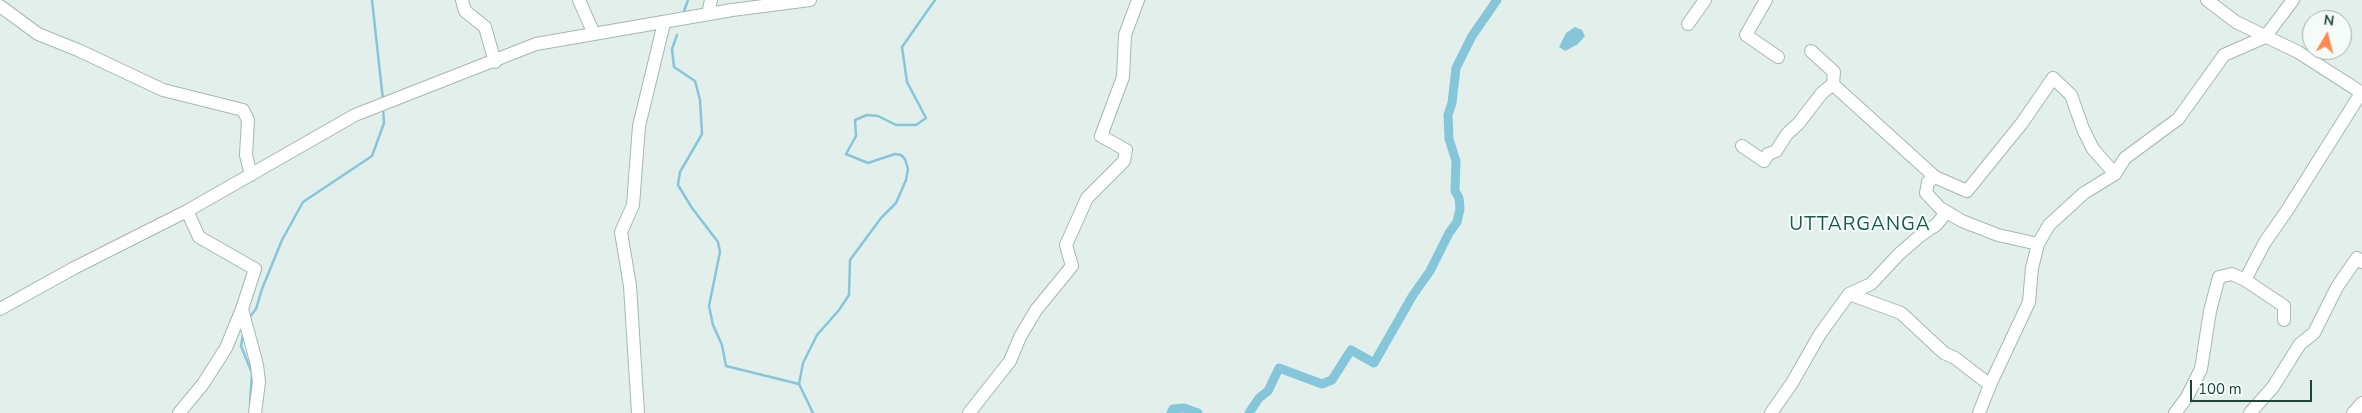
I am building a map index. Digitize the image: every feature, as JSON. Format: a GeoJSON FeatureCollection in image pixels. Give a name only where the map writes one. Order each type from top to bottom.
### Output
{"type":"FeatureCollection","features":[{"type":"Feature","properties":{"kind":"street"},"geometry":{"type":"LineString","coordinates":[[462,0],[465,11],[485,27],[495,62]]}},
{"type":"Feature","properties":{"kind":"street"},"geometry":{"type":"LineString","coordinates":[[579,0],[594,34]]}},
{"type":"Feature","properties":{"kind":"street"},"geometry":{"type":"LineString","coordinates":[[708,14],[711,0]]}},
{"type":"Feature","properties":{"kind":"street"},"geometry":{"type":"LineString","coordinates":[[0,309],[74,268],[187,211],[312,138],[389,102],[495,62],[536,44],[708,14],[810,0]]}},
{"type":"Feature","properties":{"kind":"street"},"geometry":{"type":"LineString","coordinates":[[969,413],[1010,361],[1020,337],[1036,310],[1072,266],[1066,246],[1087,198],[1124,161],[1126,150],[1101,136],[1123,78],[1125,35],[1138,0]]}},
{"type":"Feature","properties":{"kind":"street"},"geometry":{"type":"LineString","coordinates":[[1688,24],[1705,0]]}},
{"type":"Feature","properties":{"kind":"street"},"geometry":{"type":"LineString","coordinates":[[1766,0],[1746,35],[1778,57]]}},
{"type":"Feature","properties":{"kind":"street"},"geometry":{"type":"LineString","coordinates":[[2207,0],[2236,22],[2298,52],[2362,93],[2265,242],[2245,280]]}},
{"type":"Feature","properties":{"kind":"street"},"geometry":{"type":"LineString","coordinates":[[1980,413],[1990,385],[2028,302],[2029,284],[2038,244],[2050,225],[2063,210],[2090,188],[2115,174],[2125,158],[2178,119],[2224,55],[2265,37],[2293,0]]}},
{"type":"Feature","properties":{"kind":"street"},"geometry":{"type":"LineString","coordinates":[[0,6],[38,34],[78,50],[163,90],[243,110],[248,120],[246,155],[251,174]]}},
{"type":"Feature","properties":{"kind":"street"},"geometry":{"type":"LineString","coordinates":[[638,413],[630,286],[621,232],[633,205],[639,126],[669,22]]}},
{"type":"Feature","properties":{"kind":"street"},"geometry":{"type":"LineString","coordinates":[[1742,146],[1764,161],[1768,154],[1776,151],[1787,134],[1798,124],[1822,93],[1833,84],[1834,72],[1812,52]]}},
{"type":"Feature","properties":{"kind":"street"},"geometry":{"type":"LineString","coordinates":[[1833,84],[1935,177],[1966,192],[2022,123],[2053,78],[2071,94],[2083,129],[2093,149],[2115,174]]}},
{"type":"Feature","properties":{"kind":"street"},"geometry":{"type":"LineString","coordinates":[[1935,177],[1928,182],[1926,193],[1946,213],[1998,236],[2038,244]]}},
{"type":"Feature","properties":{"kind":"street"},"geometry":{"type":"LineString","coordinates":[[180,413],[203,384],[226,348],[242,309],[255,269],[199,237],[187,211]]}},
{"type":"Feature","properties":{"kind":"street"},"geometry":{"type":"LineString","coordinates":[[1771,413],[1792,383],[1820,334],[1849,294],[1871,284],[1899,254],[1921,235],[1936,226],[1946,213]]}},
{"type":"Feature","properties":{"kind":"street"},"geometry":{"type":"LineString","coordinates":[[2250,413],[2273,387],[2300,344],[2314,333],[2337,288],[2357,258],[2362,262]]}},
{"type":"Feature","properties":{"kind":"street"},"geometry":{"type":"LineString","coordinates":[[2175,413],[2187,397],[2200,369],[2210,311],[2219,277],[2232,274],[2245,280],[2284,306],[2284,320]]}},
{"type":"Feature","properties":{"kind":"street"},"geometry":{"type":"LineString","coordinates":[[1849,294],[1901,313],[1944,353],[1955,358],[1990,385]]}},
{"type":"Feature","properties":{"kind":"street"},"geometry":{"type":"LineString","coordinates":[[242,309],[257,365],[259,382],[255,413]]}},
{"type":"Feature","properties":{"kind":"street"},"geometry":{"type":"LineString","coordinates":[[2353,413],[2362,403]]}},
{"type":"Feature","properties":{"kind":"water"},"geometry":{"type":"Polygon","coordinates":[[[1575,27],[1582,30],[1585,36],[1578,44],[1565,51],[1559,47],[1566,33],[1575,27]]]}},
{"type":"Feature","properties":{"kind":"waterway"},"geometry":{"type":"LineString","coordinates":[[372,0],[383,100]]}},
{"type":"Feature","properties":{"kind":"waterway"},"geometry":{"type":"LineString","coordinates":[[684,11],[688,0]]}},
{"type":"Feature","properties":{"kind":"waterway"},"geometry":{"type":"LineString","coordinates":[[813,413],[799,384],[803,363],[817,335],[839,310],[849,295],[850,260],[881,218],[896,203],[906,180],[908,169],[905,159],[901,155],[895,154],[868,163],[846,154],[856,136],[855,120],[867,115],[878,116],[896,125],[916,125],[926,118],[907,82],[902,47],[935,0]]}},
{"type":"Feature","properties":{"kind":"waterway"},"geometry":{"type":"LineString","coordinates":[[1249,413],[1259,398],[1268,391],[1279,368],[1322,384],[1332,380],[1351,350],[1374,363],[1413,295],[1430,271],[1449,233],[1457,222],[1460,209],[1459,198],[1455,191],[1456,161],[1449,139],[1448,115],[1452,103],[1456,68],[1472,36],[1497,0]]}},
{"type":"Feature","properties":{"kind":"waterway"},"geometry":{"type":"LineString","coordinates":[[677,35],[672,49],[674,67],[695,81],[700,100],[702,134],[680,172],[678,185],[692,208],[718,242],[720,252],[709,306],[713,325],[722,345],[726,366],[799,384]]}},
{"type":"Feature","properties":{"kind":"waterway"},"geometry":{"type":"LineString","coordinates":[[249,318],[256,309],[282,240],[303,202],[372,156],[384,123],[383,108]]}},
{"type":"Feature","properties":{"kind":"waterway"},"geometry":{"type":"LineString","coordinates":[[243,335],[241,346],[252,373],[250,404]]}},
{"type":"Feature","properties":{"kind":"waterway"},"geometry":{"type":"LineString","coordinates":[[1171,413],[1173,409],[1184,408],[1198,413]]}},
{"type":"Feature","properties":{"kind":"district","name":"UTTARGANGA"},"geometry":{"type":"Point","coordinates":[1860,225]}}]}
